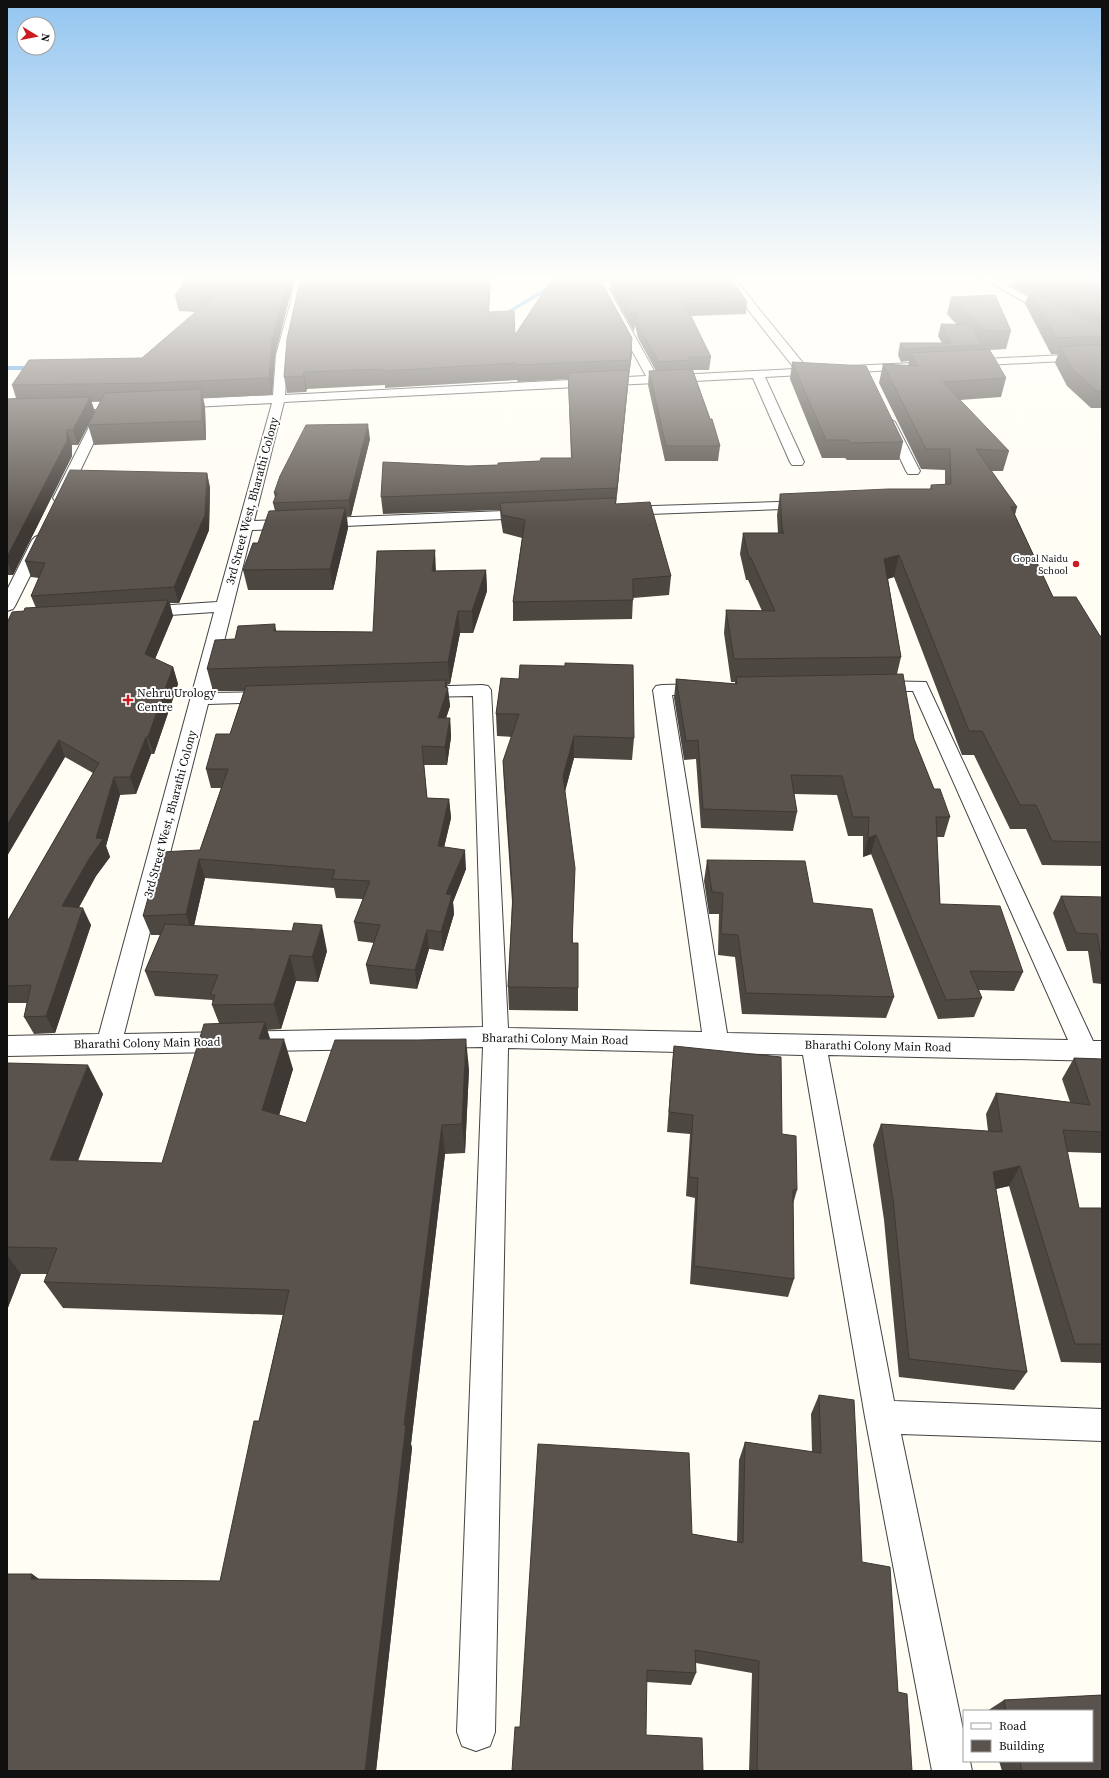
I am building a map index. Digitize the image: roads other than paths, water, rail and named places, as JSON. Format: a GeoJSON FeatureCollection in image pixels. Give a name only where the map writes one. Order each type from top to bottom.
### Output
{"type":"FeatureCollection","features":[{"type":"Feature","properties":{"kind":"street","name":"3rd Street West, Bharathi Colony"},"geometry":{"type":"LineString","coordinates":[[109,1044],[279,399],[281,359]]}},
{"type":"Feature","properties":{"kind":"street"},"geometry":{"type":"LineString","coordinates":[[642,359],[653,379]]}},
{"type":"Feature","properties":{"kind":"street"},"geometry":{"type":"LineString","coordinates":[[793,359],[803,371]]}},
{"type":"Feature","properties":{"kind":"street"},"geometry":{"type":"LineString","coordinates":[[959,363],[1041,359]]}},
{"type":"Feature","properties":{"kind":"street"},"geometry":{"type":"LineString","coordinates":[[159,404],[927,365]]}},
{"type":"Feature","properties":{"kind":"street"},"geometry":{"type":"LineString","coordinates":[[864,368],[870,382]]}},
{"type":"Feature","properties":{"kind":"street"},"geometry":{"type":"LineString","coordinates":[[757,373],[797,462]]}},
{"type":"Feature","properties":{"kind":"street"},"geometry":{"type":"LineString","coordinates":[[7,408],[144,405]]}},
{"type":"Feature","properties":{"kind":"street"},"geometry":{"type":"LineString","coordinates":[[53,513],[105,406]]}},
{"type":"Feature","properties":{"kind":"street"},"geometry":{"type":"LineString","coordinates":[[883,409],[913,471]]}},
{"type":"Feature","properties":{"kind":"street"},"geometry":{"type":"LineString","coordinates":[[608,511],[822,505]]}},
{"type":"Feature","properties":{"kind":"street"},"geometry":{"type":"LineString","coordinates":[[245,526],[545,514]]}},
{"type":"Feature","properties":{"kind":"street"},"geometry":{"type":"LineString","coordinates":[[10,615],[46,528]]}},
{"type":"Feature","properties":{"kind":"street"},"geometry":{"type":"LineString","coordinates":[[123,613],[224,607]]}},
{"type":"Feature","properties":{"kind":"street"},"geometry":{"type":"LineString","coordinates":[[857,687],[920,686],[1094,1051]]}},
{"type":"Feature","properties":{"kind":"street"},"geometry":{"type":"LineString","coordinates":[[716,1043],[662,690],[724,689]]}},
{"type":"Feature","properties":{"kind":"street"},"geometry":{"type":"LineString","coordinates":[[404,693],[482,690],[496,1038],[476,1732]]}},
{"type":"Feature","properties":{"kind":"street"},"geometry":{"type":"LineString","coordinates":[[200,699],[294,696]]}},
{"type":"Feature","properties":{"kind":"street","name":"Bharathi Colony Main Road"},"geometry":{"type":"LineString","coordinates":[[7,1046],[496,1038],[1094,1051]]}},
{"type":"Feature","properties":{"kind":"street"},"geometry":{"type":"LineString","coordinates":[[814,1045],[881,1417],[952,1771]]}},
{"type":"Feature","properties":{"kind":"street"},"geometry":{"type":"LineString","coordinates":[[881,1417],[1102,1425]]}},
{"type":"Feature","properties":{"kind":"waterway"},"geometry":{"type":"LineString","coordinates":[[7,368],[37,368]]}},
{"type":"Feature","properties":{"kind":"place","name":"Gopal Naidu School"},"geometry":{"type":"Point","coordinates":[1076,564]}},
{"type":"Feature","properties":{"kind":"place","name":"Nehru Urology Centre"},"geometry":{"type":"Point","coordinates":[128,700]}}]}
